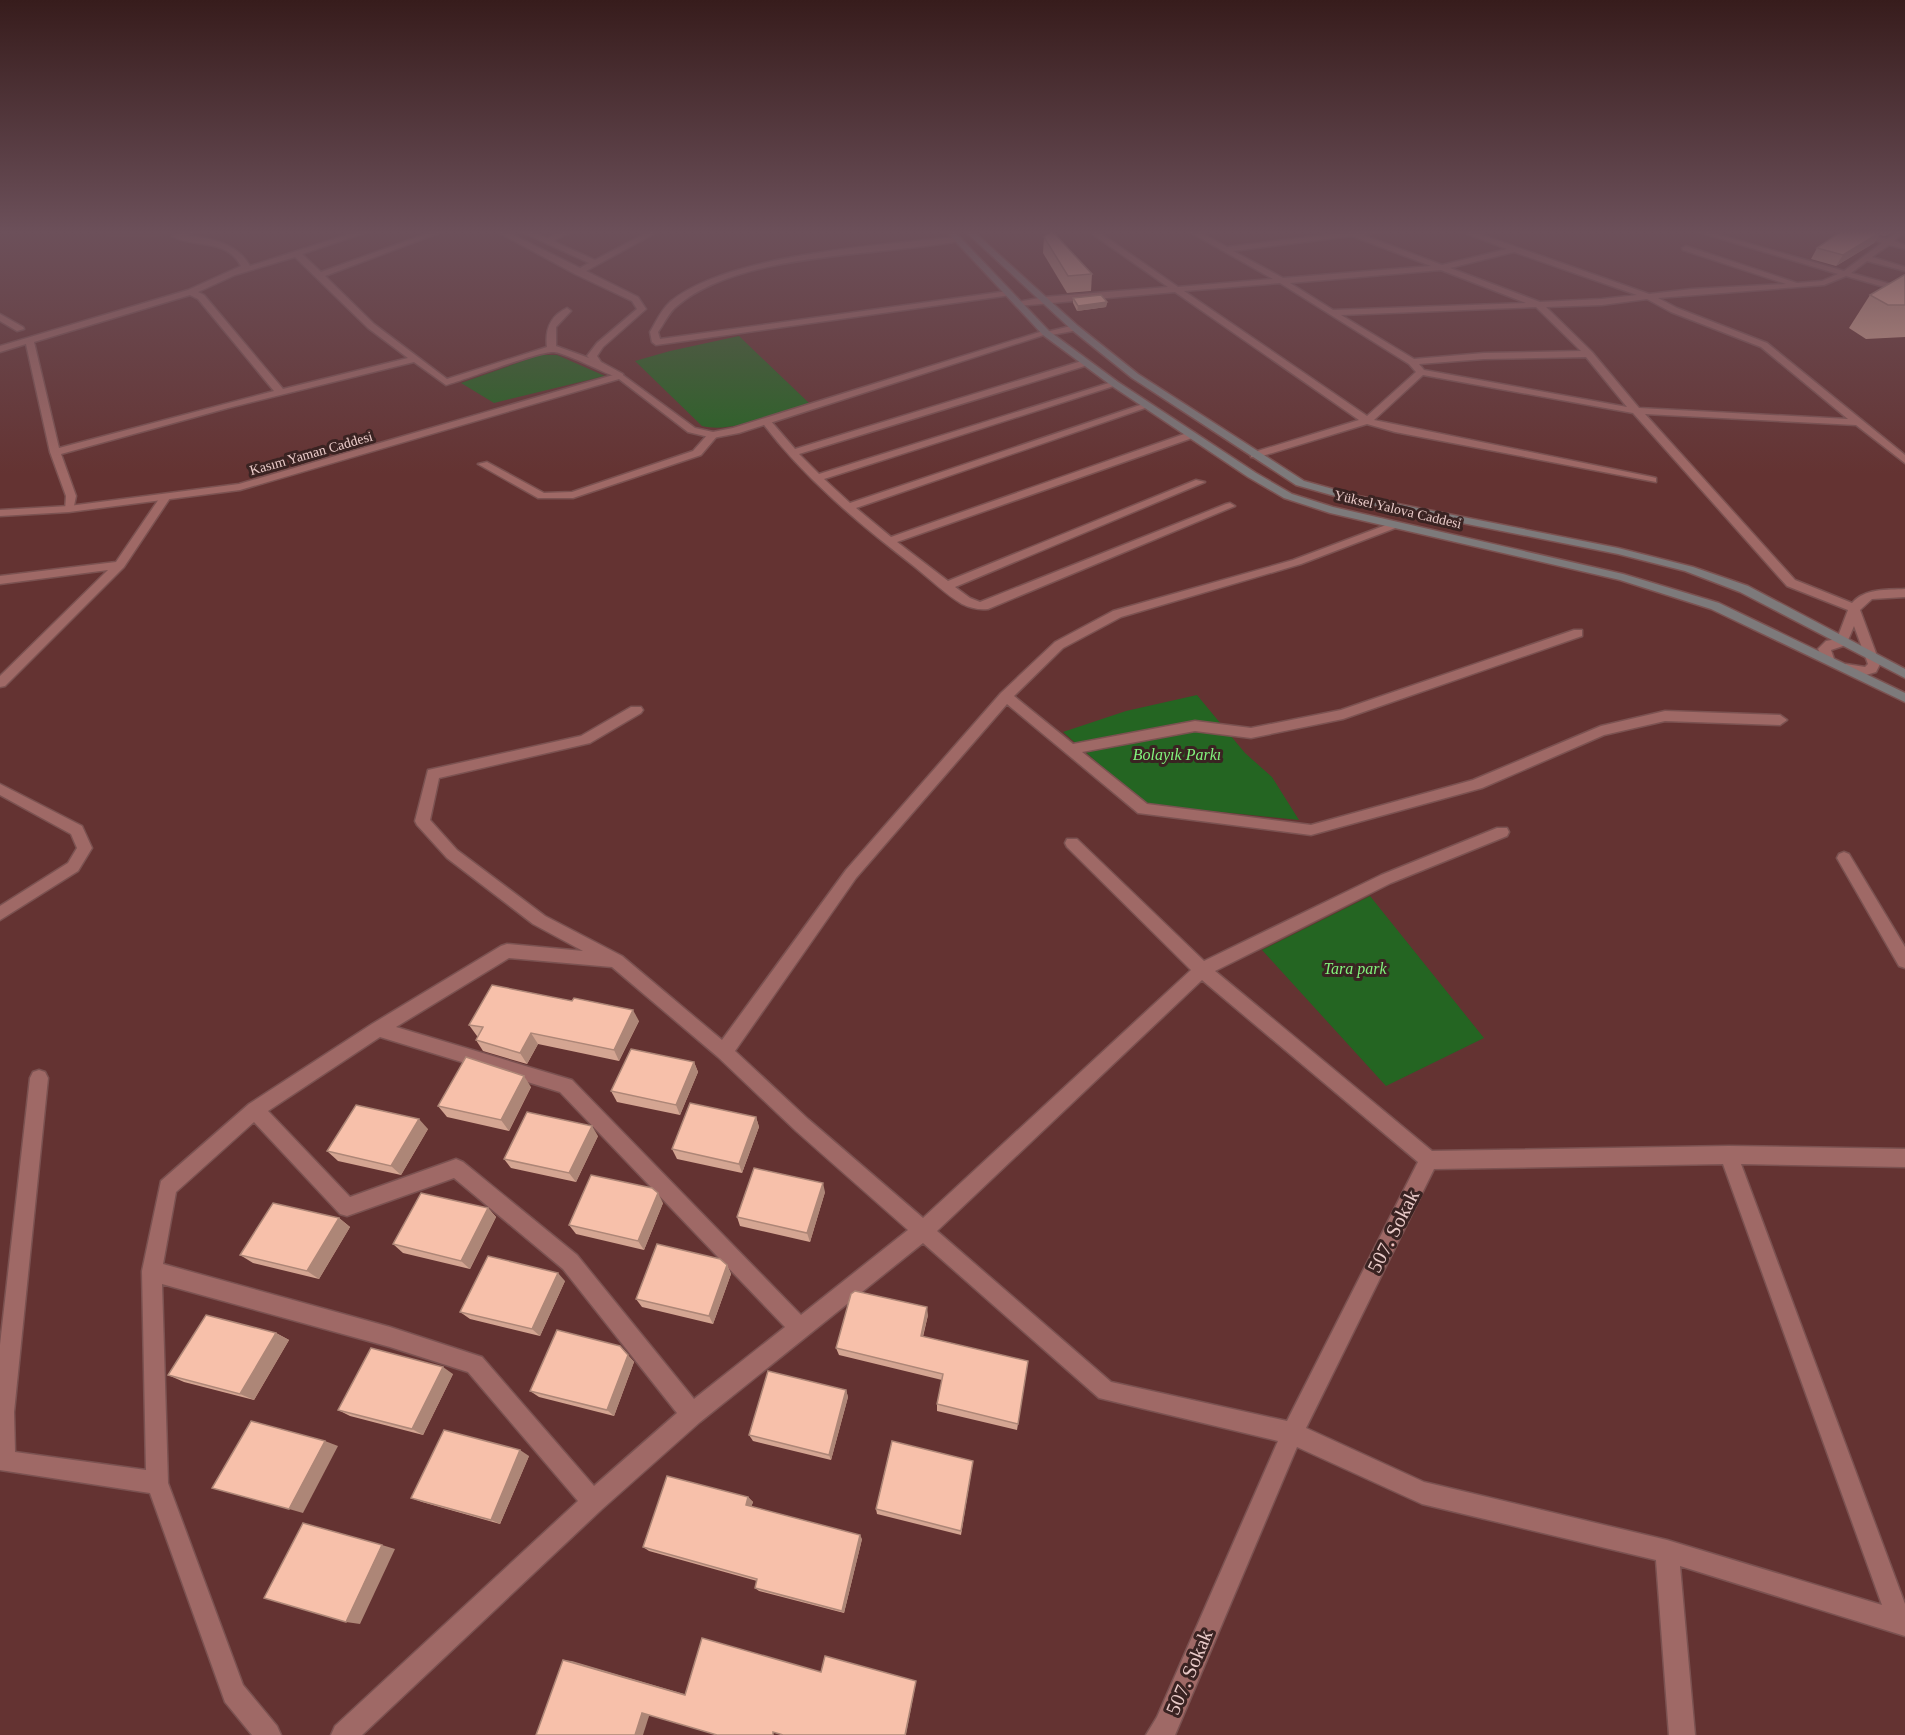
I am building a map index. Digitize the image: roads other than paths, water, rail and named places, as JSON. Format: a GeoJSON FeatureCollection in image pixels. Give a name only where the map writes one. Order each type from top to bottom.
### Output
{"type":"FeatureCollection","features":[{"type":"Feature","properties":{"kind":"main road","name":"Yüksel Yalova Caddesi"},"geometry":{"type":"LineString","coordinates":[[1028,312],[1046,333],[1085,363],[1146,406],[1288,496],[1330,510],[1623,577],[1695,599],[1715,606],[1828,659],[1905,698]]}},
{"type":"Feature","properties":{"kind":"main road","name":"Yüksel Yalova Caddesi"},"geometry":{"type":"LineString","coordinates":[[1057,312],[1135,376],[1300,483],[1356,499],[1618,551],[1689,569],[1744,589],[1905,674]]}},
{"type":"Feature","properties":{"kind":"street"},"geometry":{"type":"LineString","coordinates":[[0,349],[124,312]]}},
{"type":"Feature","properties":{"kind":"street"},"geometry":{"type":"LineString","coordinates":[[213,312],[281,393]]}},
{"type":"Feature","properties":{"kind":"street"},"geometry":{"type":"LineString","coordinates":[[357,312],[371,326],[446,382],[552,348],[598,364],[620,376],[692,430],[713,435],[735,431],[1046,333],[1075,328]]}},
{"type":"Feature","properties":{"kind":"street"},"geometry":{"type":"LineString","coordinates":[[552,348],[550,333],[553,321],[566,312]]}},
{"type":"Feature","properties":{"kind":"street"},"geometry":{"type":"LineString","coordinates":[[598,364],[592,356],[600,345],[639,312]]}},
{"type":"Feature","properties":{"kind":"street"},"geometry":{"type":"LineString","coordinates":[[667,312],[654,332],[656,342],[867,312]]}},
{"type":"Feature","properties":{"kind":"street"},"geometry":{"type":"LineString","coordinates":[[1209,312],[1368,421],[1395,429],[1652,480]]}},
{"type":"Feature","properties":{"kind":"street"},"geometry":{"type":"LineString","coordinates":[[1332,313],[1356,312]]}},
{"type":"Feature","properties":{"kind":"street"},"geometry":{"type":"LineString","coordinates":[[1546,312],[1589,354],[1636,411],[1791,583],[1853,608],[1872,657],[1872,669],[1866,671],[1846,668]]}},
{"type":"Feature","properties":{"kind":"street"},"geometry":{"type":"LineString","coordinates":[[1679,312],[1764,345],[1905,460]]}},
{"type":"Feature","properties":{"kind":"street"},"geometry":{"type":"LineString","coordinates":[[1332,313],[1412,362],[1421,372],[1636,411],[1859,422]]}},
{"type":"Feature","properties":{"kind":"street"},"geometry":{"type":"LineString","coordinates":[[0,317],[20,329]]}},
{"type":"Feature","properties":{"kind":"street"},"geometry":{"type":"LineString","coordinates":[[29,340],[55,452],[71,496],[69,509]]}},
{"type":"Feature","properties":{"kind":"street"},"geometry":{"type":"LineString","coordinates":[[1412,362],[1484,356],[1589,354]]}},
{"type":"Feature","properties":{"kind":"street"},"geometry":{"type":"LineString","coordinates":[[55,452],[415,359]]}},
{"type":"Feature","properties":{"kind":"street"},"geometry":{"type":"LineString","coordinates":[[790,453],[1085,363]]}},
{"type":"Feature","properties":{"kind":"street"},"geometry":{"type":"LineString","coordinates":[[1255,455],[1368,421],[1421,372]]}},
{"type":"Feature","properties":{"kind":"street","name":"Kasım Yaman Caddesi"},"geometry":{"type":"LineString","coordinates":[[0,513],[69,509],[240,487],[620,376]]}},
{"type":"Feature","properties":{"kind":"street"},"geometry":{"type":"LineString","coordinates":[[816,478],[1115,384]]}},
{"type":"Feature","properties":{"kind":"street"},"geometry":{"type":"LineString","coordinates":[[849,507],[1146,406]]}},
{"type":"Feature","properties":{"kind":"street"},"geometry":{"type":"LineString","coordinates":[[766,421],[790,453],[849,507],[946,586],[966,601],[979,606],[988,605],[1230,506]]}},
{"type":"Feature","properties":{"kind":"street"},"geometry":{"type":"LineString","coordinates":[[483,464],[542,496],[573,495],[697,453],[713,435]]}},
{"type":"Feature","properties":{"kind":"street"},"geometry":{"type":"LineString","coordinates":[[889,541],[1191,435]]}},
{"type":"Feature","properties":{"kind":"street"},"geometry":{"type":"LineString","coordinates":[[946,586],[1200,482]]}},
{"type":"Feature","properties":{"kind":"street"},"geometry":{"type":"LineString","coordinates":[[1,681],[120,565],[165,498]]}},
{"type":"Feature","properties":{"kind":"street"},"geometry":{"type":"LineString","coordinates":[[724,1052],[851,874],[1006,696],[1059,645],[1117,614],[1297,562],[1395,525]]}},
{"type":"Feature","properties":{"kind":"street"},"geometry":{"type":"LineString","coordinates":[[0,580],[120,565]]}},
{"type":"Feature","properties":{"kind":"street"},"geometry":{"type":"LineString","coordinates":[[1828,659],[1824,649],[1830,644],[1842,642],[1853,608],[1872,593],[1905,593]]}},
{"type":"Feature","properties":{"kind":"street"},"geometry":{"type":"LineString","coordinates":[[1071,749],[1195,726],[1251,733],[1343,714],[1578,633]]}},
{"type":"Feature","properties":{"kind":"street"},"geometry":{"type":"LineString","coordinates":[[1006,696],[1143,809],[1311,830],[1477,784],[1601,731],[1665,716],[1780,720]]}},
{"type":"Feature","properties":{"kind":"street"},"geometry":{"type":"LineString","coordinates":[[636,710],[585,741],[433,774],[422,821],[452,854],[540,920],[616,961],[724,1052],[802,1125],[1106,1391],[1292,1433],[1422,1493],[1667,1551],[1903,1623]]}},
{"type":"Feature","properties":{"kind":"street"},"geometry":{"type":"LineString","coordinates":[[0,789],[77,830],[85,848],[73,867],[0,914]]}},
{"type":"Feature","properties":{"kind":"street"},"geometry":{"type":"LineString","coordinates":[[344,1735],[592,1502],[692,1414],[924,1230],[1202,970],[1386,879],[1502,832]]}},
{"type":"Feature","properties":{"kind":"street"},"geometry":{"type":"LineString","coordinates":[[1072,843],[1202,970],[1429,1160],[1729,1155],[1905,1158]]}},
{"type":"Feature","properties":{"kind":"street"},"geometry":{"type":"LineString","coordinates":[[1844,858],[1905,961]]}},
{"type":"Feature","properties":{"kind":"street"},"geometry":{"type":"LineString","coordinates":[[268,1735],[234,1693],[157,1483],[152,1271],[168,1188],[255,1110],[378,1029],[507,951],[616,961]]}},
{"type":"Feature","properties":{"kind":"street"},"geometry":{"type":"LineString","coordinates":[[378,1029],[566,1086],[800,1328]]}},
{"type":"Feature","properties":{"kind":"street"},"geometry":{"type":"LineString","coordinates":[[39,1078],[3,1412],[4,1461],[157,1483]]}},
{"type":"Feature","properties":{"kind":"street"},"geometry":{"type":"LineString","coordinates":[[255,1110],[347,1207],[456,1168],[570,1262],[692,1414]]}},
{"type":"Feature","properties":{"kind":"street"},"geometry":{"type":"LineString","coordinates":[[1729,1155],[1903,1623]]}},
{"type":"Feature","properties":{"kind":"street","name":"507. Sokak"},"geometry":{"type":"LineString","coordinates":[[1159,1735],[1166,1725],[1292,1433],[1429,1160]]}},
{"type":"Feature","properties":{"kind":"street"},"geometry":{"type":"LineString","coordinates":[[152,1271],[390,1337],[475,1364],[592,1502]]}},
{"type":"Feature","properties":{"kind":"street"},"geometry":{"type":"LineString","coordinates":[[1667,1551],[1682,1735]]}},
{"type":"Feature","properties":{"kind":"park label","name":"Bolayık Parkı"},"geometry":{"type":"Point","coordinates":[1177,754]}},
{"type":"Feature","properties":{"kind":"park label","name":"Tara park"},"geometry":{"type":"Point","coordinates":[1355,968]}}]}
